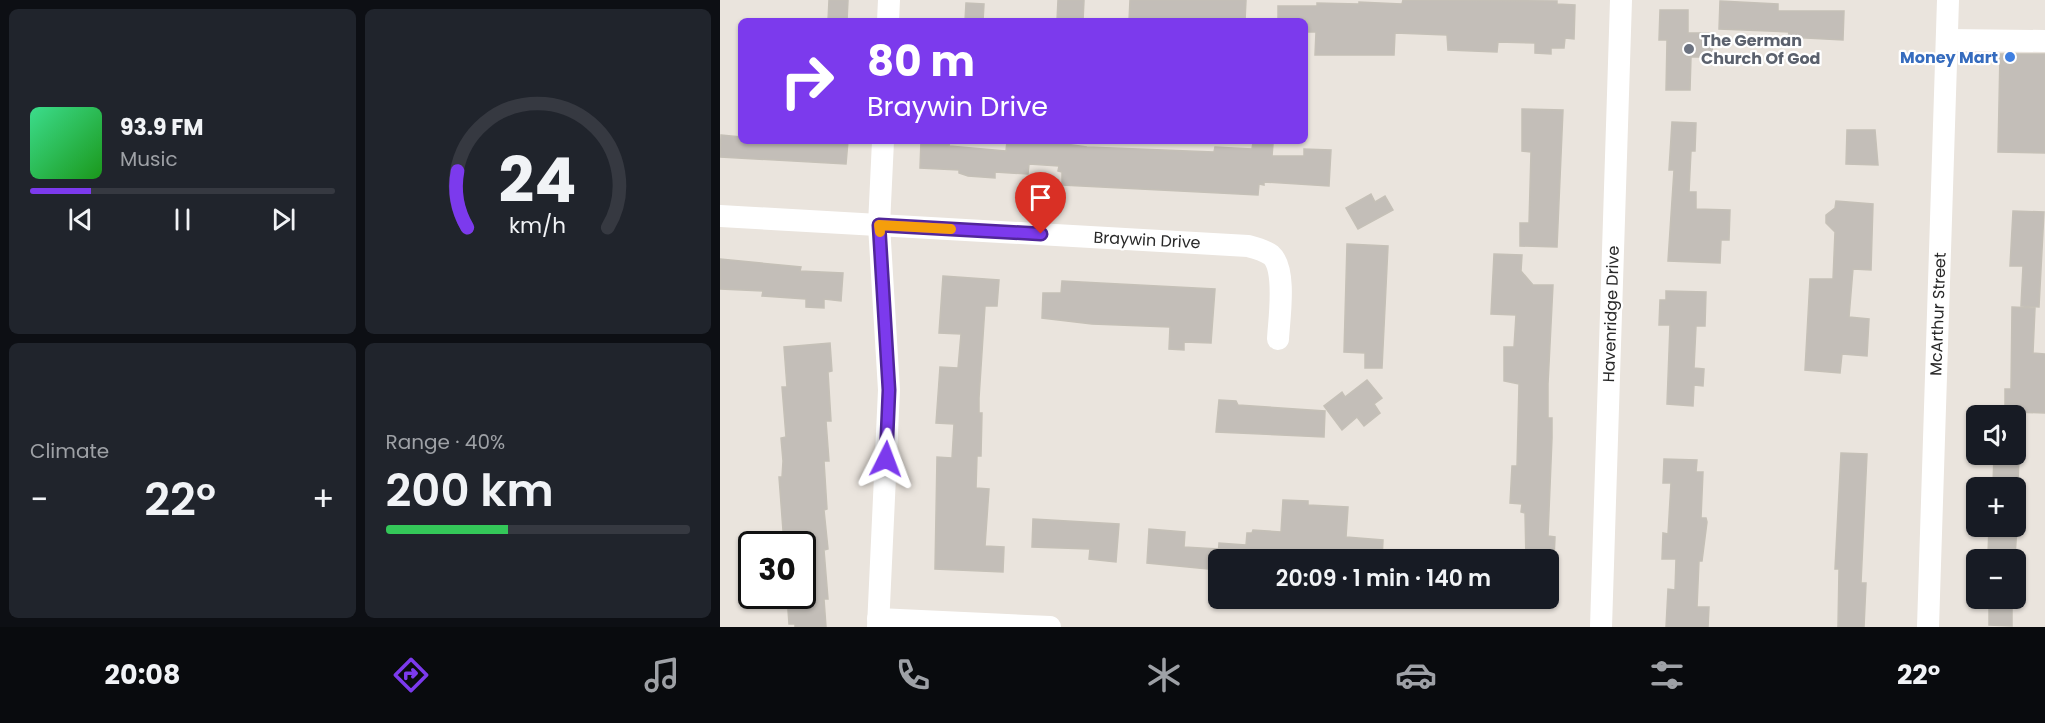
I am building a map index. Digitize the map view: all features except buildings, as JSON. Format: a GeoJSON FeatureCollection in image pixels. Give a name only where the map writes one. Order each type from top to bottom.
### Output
{"type":"FeatureCollection","features":[{"type":"Feature","properties":{"kind":"street"},"geometry":{"type":"LineString","coordinates":[[888,18],[889,0]]}},
{"type":"Feature","properties":{"kind":"street","name":"Havenridge Drive"},"geometry":{"type":"LineString","coordinates":[[1601,627],[1621,0]]}},
{"type":"Feature","properties":{"kind":"street","name":"McArthur Street"},"geometry":{"type":"LineString","coordinates":[[1928,627],[1948,0]]}},
{"type":"Feature","properties":{"kind":"street"},"geometry":{"type":"LineString","coordinates":[[1947,40],[2045,41]]}},
{"type":"Feature","properties":{"kind":"street"},"geometry":{"type":"LineString","coordinates":[[883,144],[879,225],[889,390],[878,623],[1050,627]]}},
{"type":"Feature","properties":{"kind":"street","name":"Braywin Drive"},"geometry":{"type":"LineString","coordinates":[[720,216],[1248,246],[1272,256],[1277,264],[1280,277],[1278,339]]}},
{"type":"Feature","properties":{"kind":"slow traffic"},"geometry":{"type":"LineString","coordinates":[[880,232],[879,225],[951,229]]}},
{"type":"Feature","properties":{"kind":"place","name":"The German Church Of God"},"geometry":{"type":"Point","coordinates":[1689,49]}},
{"type":"Feature","properties":{"kind":"place","name":"Money Mart"},"geometry":{"type":"Point","coordinates":[2010,57]}},
{"type":"Feature","properties":{"kind":"route"},"geometry":{"type":"LineString","coordinates":[[886,459],[889,390],[879,225],[1041,234]]}}]}
